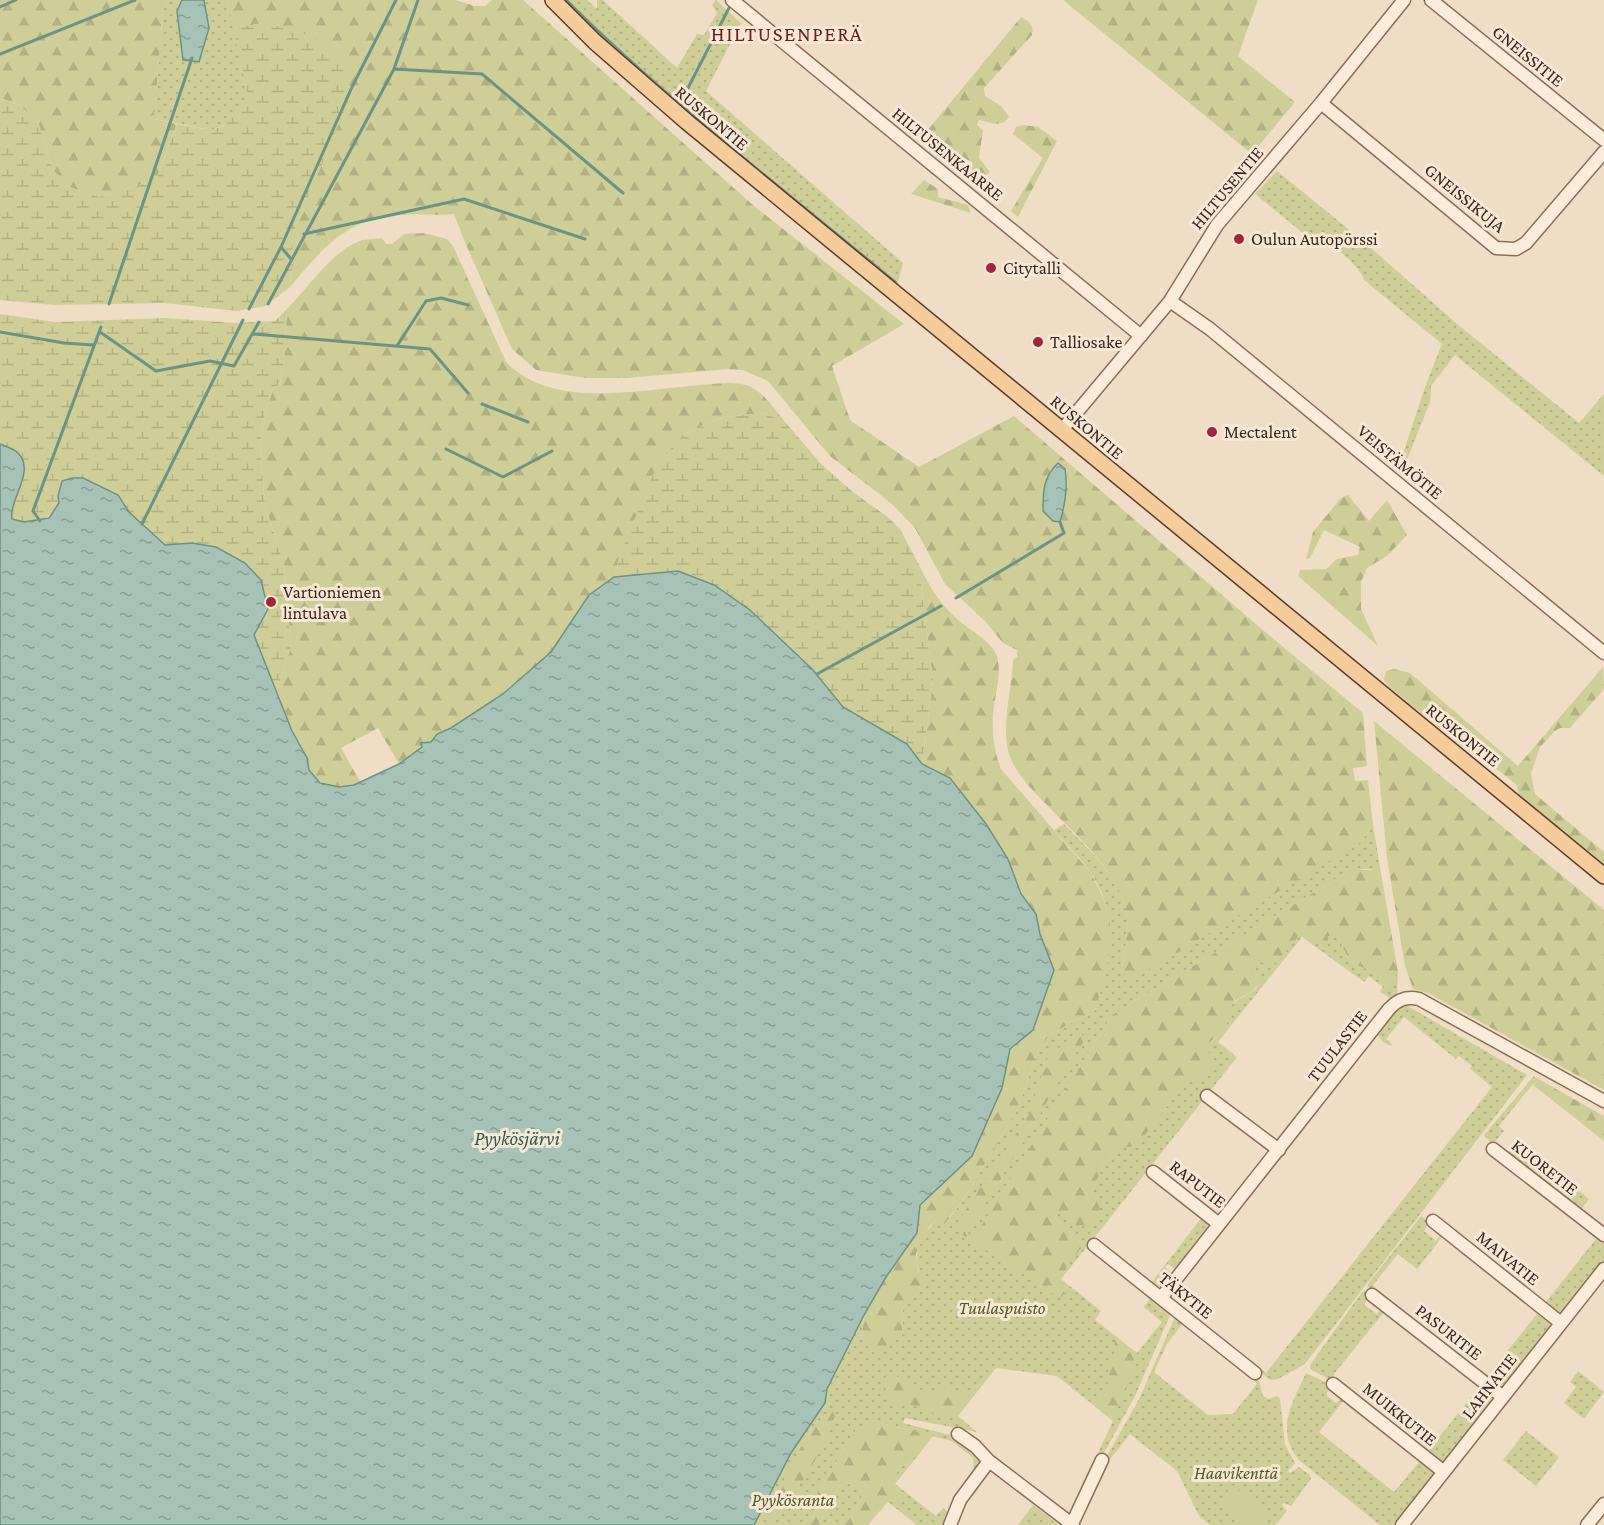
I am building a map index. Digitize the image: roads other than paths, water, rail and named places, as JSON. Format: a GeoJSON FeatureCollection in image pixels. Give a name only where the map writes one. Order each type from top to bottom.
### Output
{"type":"FeatureCollection","features":[{"type":"Feature","properties":{"kind":"main road","name":"RUSKONTIE"},"geometry":{"type":"LineString","coordinates":[[553,0],[595,42],[671,109],[1604,876]]}},
{"type":"Feature","properties":{"kind":"street","name":"HILTUSENKAARRE"},"geometry":{"type":"LineString","coordinates":[[732,0],[1141,336]]}},
{"type":"Feature","properties":{"kind":"street","name":"HILTUSENTIE"},"geometry":{"type":"LineString","coordinates":[[1061,431],[1170,301],[1217,225],[1321,103],[1404,0]]}},
{"type":"Feature","properties":{"kind":"street","name":"GNEISSITIE"},"geometry":{"type":"LineString","coordinates":[[1431,0],[1604,140]]}},
{"type":"Feature","properties":{"kind":"street","name":"GNEISSIKUJA"},"geometry":{"type":"LineString","coordinates":[[1321,103],[1496,248],[1516,249],[1526,243],[1604,152]]}},
{"type":"Feature","properties":{"kind":"street","name":"VEISTÄMÖTIE"},"geometry":{"type":"LineString","coordinates":[[1170,301],[1210,329],[1604,653]]}},
{"type":"Feature","properties":{"kind":"street","name":"TUULASTIE"},"geometry":{"type":"LineString","coordinates":[[1161,1298],[1389,1009],[1409,996],[1419,999],[1604,1101]]}},
{"type":"Feature","properties":{"kind":"street"},"geometry":{"type":"LineString","coordinates":[[1207,1096],[1279,1150]]}},
{"type":"Feature","properties":{"kind":"street","name":"KUORETIE"},"geometry":{"type":"LineString","coordinates":[[1493,1149],[1604,1235]]}},
{"type":"Feature","properties":{"kind":"street","name":"RAPUTIE"},"geometry":{"type":"LineString","coordinates":[[1153,1172],[1219,1224]]}},
{"type":"Feature","properties":{"kind":"street","name":"MAIVATIE"},"geometry":{"type":"LineString","coordinates":[[1432,1221],[1562,1323]]}},
{"type":"Feature","properties":{"kind":"street","name":"TÄKYTIE"},"geometry":{"type":"LineString","coordinates":[[1094,1245],[1255,1372]]}},
{"type":"Feature","properties":{"kind":"street","name":"LAHNATIE"},"geometry":{"type":"LineString","coordinates":[[1402,1525],[1604,1269]]}},
{"type":"Feature","properties":{"kind":"street","name":"PASURITIE"},"geometry":{"type":"LineString","coordinates":[[1372,1295],[1503,1397]]}},
{"type":"Feature","properties":{"kind":"street","name":"MUIKKUTIE"},"geometry":{"type":"LineString","coordinates":[[1333,1384],[1444,1472]]}},
{"type":"Feature","properties":{"kind":"street"},"geometry":{"type":"LineString","coordinates":[[958,1434],[1072,1525],[1102,1460]]}},
{"type":"Feature","properties":{"kind":"street"},"geometry":{"type":"LineString","coordinates":[[950,1525],[960,1500],[989,1461]]}},
{"type":"Feature","properties":{"kind":"street"},"geometry":{"type":"LineString","coordinates":[[1587,1525],[1604,1504]]}},
{"type":"Feature","properties":{"kind":"water"},"geometry":{"type":"Polygon","coordinates":[[[182,0],[204,0],[209,28],[199,62],[183,60],[177,11],[182,0]]]}},
{"type":"Feature","properties":{"kind":"water","name":"Pyykösjärvi"},"geometry":{"type":"Polygon","coordinates":[[[0,444],[18,453],[23,460],[23,477],[14,503],[12,519],[24,522],[49,518],[59,503],[58,496],[62,481],[83,478],[118,495],[129,512],[165,545],[192,543],[216,547],[245,563],[261,580],[268,609],[254,635],[292,731],[307,758],[309,770],[320,783],[339,787],[354,785],[399,764],[422,747],[421,743],[431,742],[437,734],[451,728],[503,694],[551,652],[589,595],[614,577],[678,571],[714,585],[750,610],[812,669],[843,707],[907,744],[922,764],[950,778],[986,824],[1008,859],[1021,894],[1036,914],[1040,934],[1054,970],[1033,1030],[1010,1049],[1002,1088],[972,1156],[920,1205],[917,1233],[886,1277],[864,1315],[827,1389],[825,1403],[791,1453],[754,1525],[0,1525],[0,444]]]}},
{"type":"Feature","properties":{"kind":"water"},"geometry":{"type":"Polygon","coordinates":[[[1058,463],[1065,469],[1066,482],[1065,503],[1060,522],[1053,521],[1043,511],[1047,479],[1058,463]]]}},
{"type":"Feature","properties":{"kind":"waterway"},"geometry":{"type":"LineString","coordinates":[[0,7],[16,0]]}},
{"type":"Feature","properties":{"kind":"waterway"},"geometry":{"type":"LineString","coordinates":[[0,54],[135,0]]}},
{"type":"Feature","properties":{"kind":"waterway"},"geometry":{"type":"LineString","coordinates":[[249,309],[281,247],[352,87],[396,0]]}},
{"type":"Feature","properties":{"kind":"waterway"},"geometry":{"type":"LineString","coordinates":[[268,304],[394,69],[418,0]]}},
{"type":"Feature","properties":{"kind":"waterway"},"geometry":{"type":"LineString","coordinates":[[566,0],[686,110],[895,282]]}},
{"type":"Feature","properties":{"kind":"waterway"},"geometry":{"type":"LineString","coordinates":[[678,102],[687,90],[729,8]]}},
{"type":"Feature","properties":{"kind":"waterway"},"geometry":{"type":"LineString","coordinates":[[109,304],[192,58]]}},
{"type":"Feature","properties":{"kind":"waterway"},"geometry":{"type":"LineString","coordinates":[[394,69],[482,74],[623,193]]}},
{"type":"Feature","properties":{"kind":"waterway"},"geometry":{"type":"LineString","coordinates":[[304,234],[464,199],[585,239]]}},
{"type":"Feature","properties":{"kind":"waterway"},"geometry":{"type":"LineString","coordinates":[[281,247],[291,259]]}},
{"type":"Feature","properties":{"kind":"waterway"},"geometry":{"type":"LineString","coordinates":[[397,346],[426,301],[441,298],[468,305]]}},
{"type":"Feature","properties":{"kind":"waterway"},"geometry":{"type":"LineString","coordinates":[[142,524],[243,320]]}},
{"type":"Feature","properties":{"kind":"waterway"},"geometry":{"type":"LineString","coordinates":[[100,332],[156,371],[210,361],[234,366],[259,322]]}},
{"type":"Feature","properties":{"kind":"waterway"},"geometry":{"type":"LineString","coordinates":[[40,521],[33,511],[101,327]]}},
{"type":"Feature","properties":{"kind":"waterway"},"geometry":{"type":"LineString","coordinates":[[0,332],[64,343],[93,345]]}},
{"type":"Feature","properties":{"kind":"waterway"},"geometry":{"type":"LineString","coordinates":[[253,334],[430,349],[468,393]]}},
{"type":"Feature","properties":{"kind":"waterway"},"geometry":{"type":"LineString","coordinates":[[482,404],[528,422]]}},
{"type":"Feature","properties":{"kind":"waterway"},"geometry":{"type":"LineString","coordinates":[[446,449],[503,477],[552,451]]}},
{"type":"Feature","properties":{"kind":"waterway"},"geometry":{"type":"LineString","coordinates":[[956,598],[1064,533],[1060,522]]}},
{"type":"Feature","properties":{"kind":"waterway"},"geometry":{"type":"LineString","coordinates":[[817,674],[941,606]]}},
{"type":"Feature","properties":{"kind":"place","name":"Oulun Autopörssi"},"geometry":{"type":"Point","coordinates":[1239,239]}},
{"type":"Feature","properties":{"kind":"place","name":"Citytalli"},"geometry":{"type":"Point","coordinates":[991,268]}},
{"type":"Feature","properties":{"kind":"place","name":"Talliosake"},"geometry":{"type":"Point","coordinates":[1038,342]}},
{"type":"Feature","properties":{"kind":"place","name":"Mectalent"},"geometry":{"type":"Point","coordinates":[1212,432]}},
{"type":"Feature","properties":{"kind":"place","name":"Vartioniemen lintulava"},"geometry":{"type":"Point","coordinates":[271,602]}},
{"type":"Feature","properties":{"kind":"district","name":"HILTUSENPERÄ"},"geometry":{"type":"Point","coordinates":[787,34]}},
{"type":"Feature","properties":{"kind":"park label","name":"Tuulaspuisto"},"geometry":{"type":"Point","coordinates":[1002,1308]}},
{"type":"Feature","properties":{"kind":"park label","name":"Haavikenttä"},"geometry":{"type":"Point","coordinates":[1236,1473]}},
{"type":"Feature","properties":{"kind":"park label","name":"Pyykösranta"},"geometry":{"type":"Point","coordinates":[793,1500]}}]}
